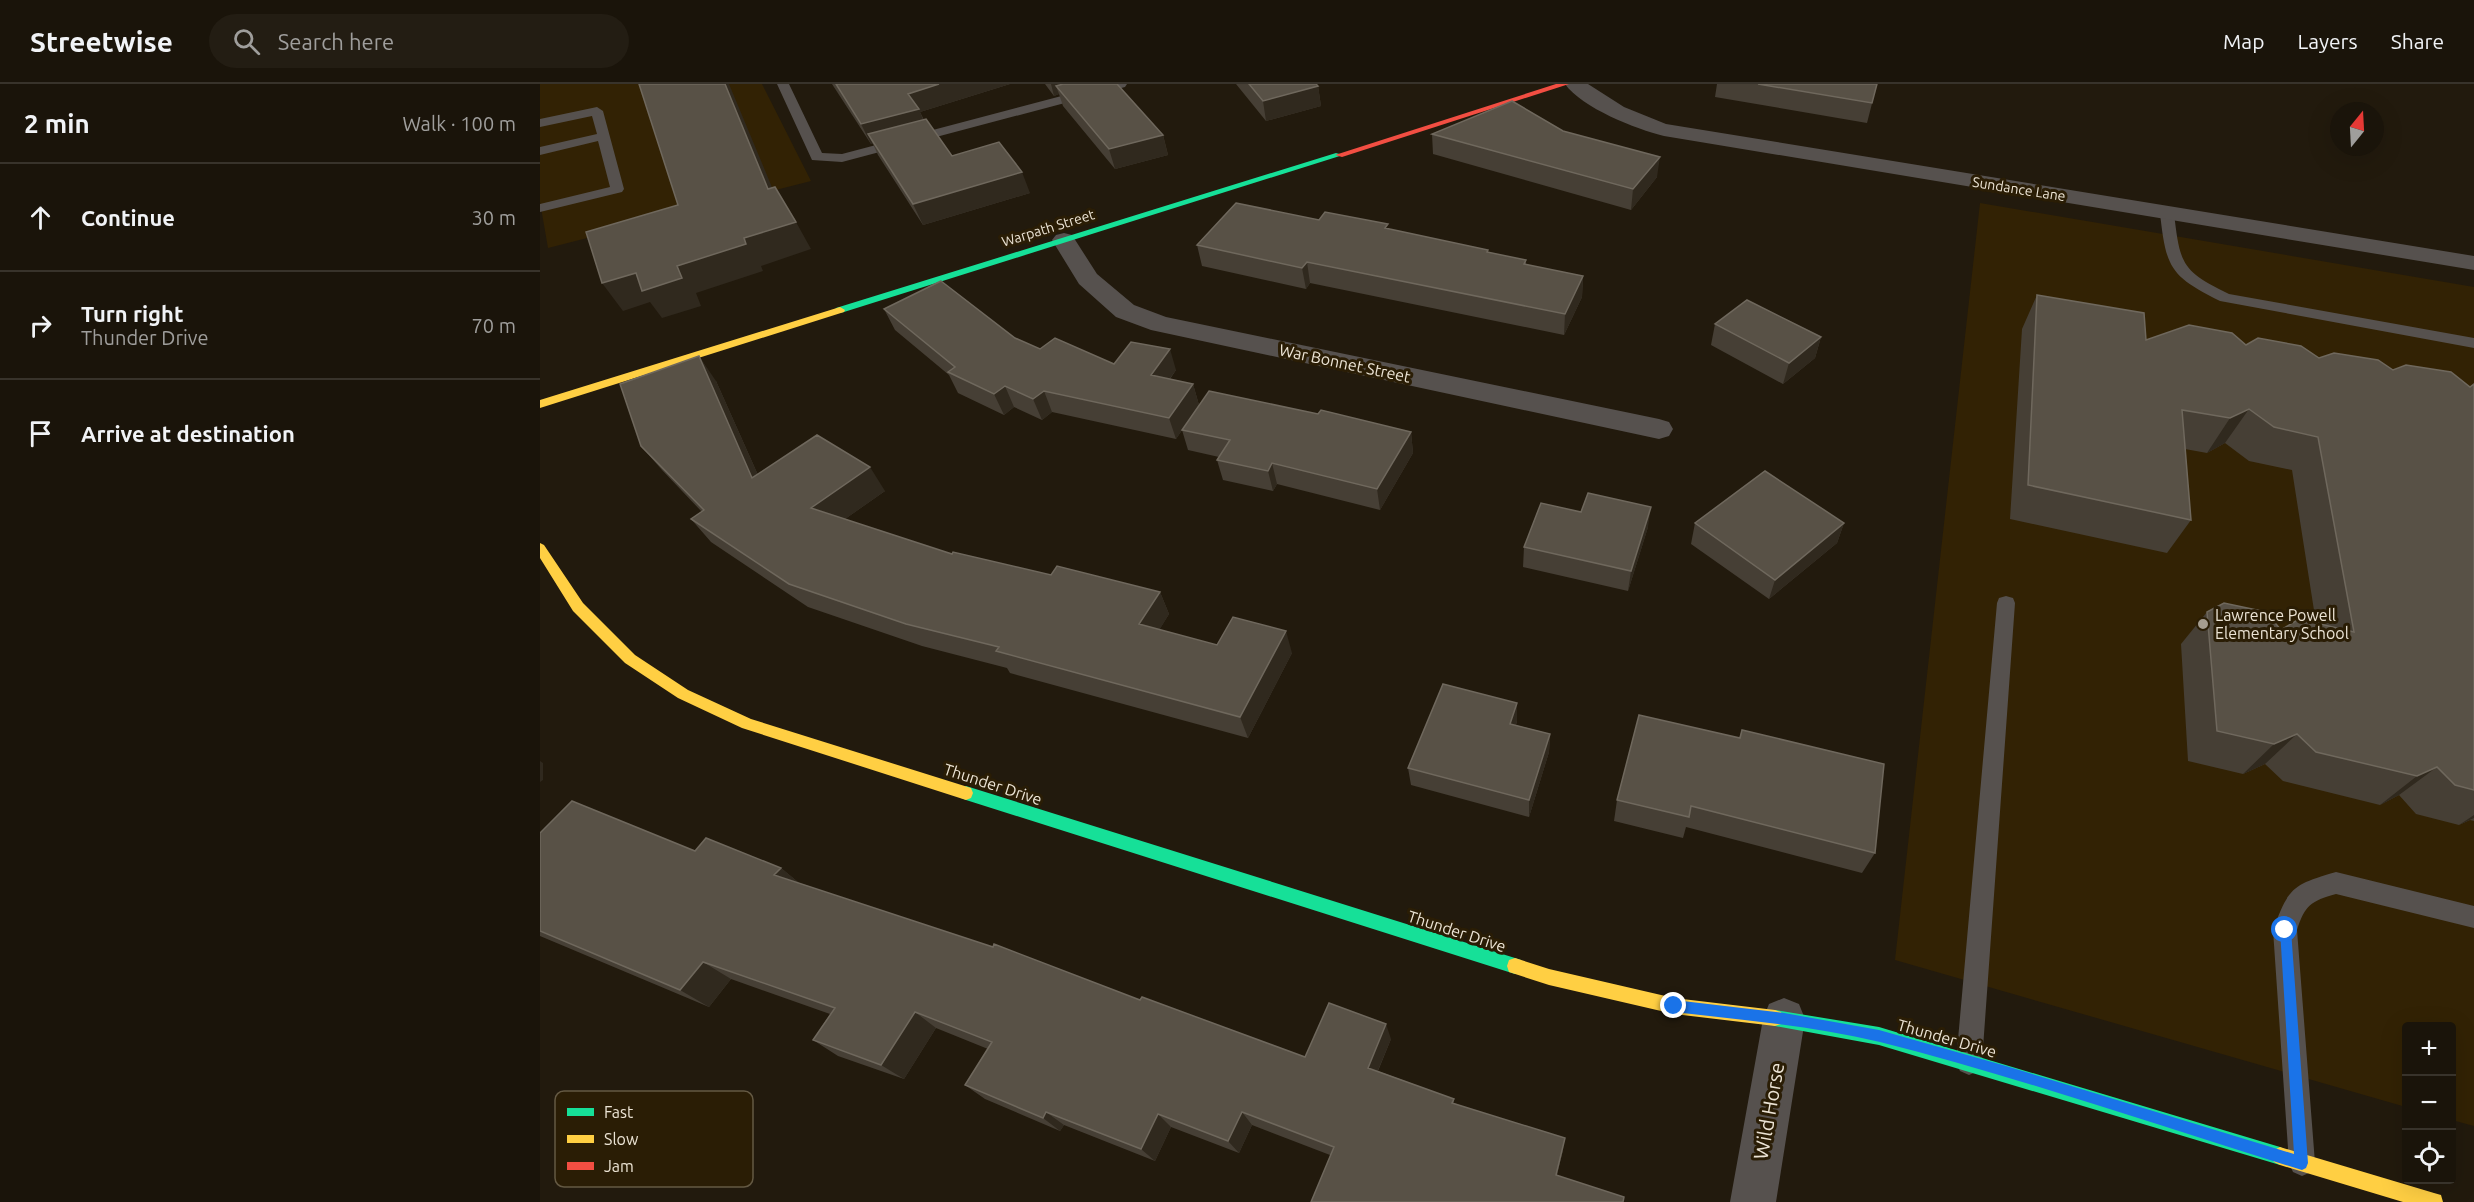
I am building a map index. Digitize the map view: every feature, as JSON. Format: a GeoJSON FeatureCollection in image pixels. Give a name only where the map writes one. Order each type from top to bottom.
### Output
{"type":"FeatureCollection","features":[{"type":"Feature","properties":{"kind":"street","name":"Warpath Street"},"geometry":{"type":"LineString","coordinates":[[540,404],[1565,84]]}},
{"type":"Feature","properties":{"kind":"street","name":"Sundance Lane"},"geometry":{"type":"LineString","coordinates":[[1575,84],[1618,114],[1635,122],[1664,130],[2474,263]]}},
{"type":"Feature","properties":{"kind":"street","name":"War Bonnet Street"},"geometry":{"type":"LineString","coordinates":[[1064,240],[1088,279],[1125,311],[1160,324],[1659,429]]}},
{"type":"Feature","properties":{"kind":"street","name":"Thunder Drive"},"geometry":{"type":"LineString","coordinates":[[540,548],[578,607],[630,659],[683,694],[747,724],[1548,977],[1674,1006],[1784,1019],[1879,1036],[2434,1202]]}},
{"type":"Feature","properties":{"kind":"street","name":"Wild Horse"},"geometry":{"type":"LineString","coordinates":[[1753,1202],[1784,1019]]}},
{"type":"Feature","properties":{"kind":"lane"},"geometry":{"type":"LineString","coordinates":[[783,84],[817,157],[842,158],[1120,84]]}},
{"type":"Feature","properties":{"kind":"lane"},"geometry":{"type":"LineString","coordinates":[[540,123],[597,111],[617,189],[540,208]]}},
{"type":"Feature","properties":{"kind":"lane"},"geometry":{"type":"LineString","coordinates":[[540,151],[604,136]]}},
{"type":"Feature","properties":{"kind":"lane"},"geometry":{"type":"LineString","coordinates":[[2167,213],[2172,258],[2189,280],[2225,298],[2474,342]]}},
{"type":"Feature","properties":{"kind":"lane"},"geometry":{"type":"LineString","coordinates":[[1969,1062],[2006,603]]}},
{"type":"Feature","properties":{"kind":"lane"},"geometry":{"type":"LineString","coordinates":[[2302,1163],[2285,930],[2294,904],[2310,890],[2336,883],[2474,917]]}},
{"type":"Feature","properties":{"kind":"shaded area"},"geometry":{"type":"Polygon","coordinates":[[[540,84],[762,84],[811,181],[548,248],[540,202],[540,84]]]}},
{"type":"Feature","properties":{"kind":"shaded area","name":"Lawrence Powell Elementary School"},"geometry":{"type":"Polygon","coordinates":[[[1980,203],[2474,287],[2474,1126],[2456,1121],[2456,1022],[2402,1022],[2402,1106],[1895,960],[1980,203]]]}},
{"type":"Feature","properties":{"kind":"building"},"geometry":{"type":"Polygon","coordinates":[[[639,84],[725,84],[768,189],[775,187],[796,222],[744,238],[746,244],[677,266],[682,278],[642,291],[636,273],[602,283],[586,232],[678,205],[639,84]]]}},
{"type":"Feature","properties":{"kind":"building"},"geometry":{"type":"Polygon","coordinates":[[[836,84],[939,84],[908,94],[919,109],[861,124],[836,84]]]}},
{"type":"Feature","properties":{"kind":"building"},"geometry":{"type":"Polygon","coordinates":[[[1117,84],[1163,135],[1109,149],[1056,86],[1117,84]]]}},
{"type":"Feature","properties":{"kind":"building"},"geometry":{"type":"Polygon","coordinates":[[[1249,84],[1316,84],[1318,86],[1263,101],[1249,84]]]}},
{"type":"Feature","properties":{"kind":"building"},"geometry":{"type":"Polygon","coordinates":[[[1758,84],[1877,84],[1872,103],[1758,84]]]}},
{"type":"Feature","properties":{"kind":"building"},"geometry":{"type":"Polygon","coordinates":[[[1512,101],[1563,131],[1660,157],[1633,189],[1432,134],[1512,101]]]}},
{"type":"Feature","properties":{"kind":"building"},"geometry":{"type":"Polygon","coordinates":[[[926,119],[952,156],[999,142],[1022,172],[913,204],[868,134],[926,119]]]}},
{"type":"Feature","properties":{"kind":"building"},"geometry":{"type":"Polygon","coordinates":[[[1236,203],[1319,220],[1325,212],[1388,224],[1385,228],[1488,250],[1487,252],[1526,260],[1524,264],[1583,276],[1565,314],[1307,262],[1302,268],[1197,245],[1236,203]]]}},
{"type":"Feature","properties":{"kind":"building"},"geometry":{"type":"Polygon","coordinates":[[[941,281],[1015,338],[1040,349],[1055,338],[1114,364],[1131,342],[1170,349],[1151,375],[1193,384],[1169,418],[1044,391],[1033,399],[1005,386],[994,394],[948,372],[955,367],[884,309],[941,281]]]}},
{"type":"Feature","properties":{"kind":"building"},"geometry":{"type":"Polygon","coordinates":[[[2037,295],[2144,313],[2146,340],[2189,325],[2232,333],[2246,345],[2258,338],[2301,346],[2319,358],[2334,353],[2378,360],[2393,370],[2406,365],[2451,372],[2470,387],[2474,384],[2474,790],[2455,785],[2437,767],[2417,776],[2316,752],[2297,734],[2274,744],[2217,731],[2207,612],[2224,603],[2266,612],[2281,630],[2299,619],[2354,632],[2318,437],[2274,427],[2249,409],[2230,418],[2182,410],[2191,520],[2028,485],[2037,295]]]}},
{"type":"Feature","properties":{"kind":"building"},"geometry":{"type":"Polygon","coordinates":[[[1747,300],[1821,337],[1789,363],[1715,324],[1747,300]]]}},
{"type":"Feature","properties":{"kind":"building"},"geometry":{"type":"Polygon","coordinates":[[[699,356],[752,478],[817,435],[870,467],[811,508],[952,554],[953,552],[1051,575],[1057,566],[1160,592],[1139,624],[1217,645],[1233,617],[1286,631],[1240,717],[996,651],[999,647],[906,624],[789,584],[691,519],[704,510],[641,446],[620,384],[699,356]]]}},
{"type":"Feature","properties":{"kind":"building"},"geometry":{"type":"Polygon","coordinates":[[[1209,391],[1318,414],[1321,410],[1411,432],[1377,489],[1272,463],[1268,471],[1217,460],[1230,440],[1182,430],[1209,391]]]}},
{"type":"Feature","properties":{"kind":"building"},"geometry":{"type":"Polygon","coordinates":[[[1765,471],[1844,523],[1775,580],[1695,523],[1765,471]]]}},
{"type":"Feature","properties":{"kind":"building"},"geometry":{"type":"Polygon","coordinates":[[[1588,493],[1651,507],[1631,571],[1524,547],[1541,503],[1581,512],[1588,493]]]}},
{"type":"Feature","properties":{"kind":"building"},"geometry":{"type":"Polygon","coordinates":[[[1443,684],[1517,703],[1510,724],[1550,734],[1529,800],[1408,768],[1443,684]]]}},
{"type":"Feature","properties":{"kind":"building"},"geometry":{"type":"Polygon","coordinates":[[[1639,715],[1740,738],[1742,730],[1884,764],[1875,853],[1691,806],[1689,817],[1617,800],[1639,715]]]}},
{"type":"Feature","properties":{"kind":"building"},"geometry":{"type":"Polygon","coordinates":[[[572,801],[695,851],[706,838],[781,868],[774,875],[993,947],[994,944],[1140,1000],[1142,997],[1305,1057],[1329,1003],[1386,1024],[1368,1068],[1454,1099],[1452,1103],[1565,1138],[1556,1175],[1624,1197],[1623,1202],[1311,1202],[1334,1147],[1242,1112],[1228,1141],[1158,1114],[1141,1149],[1046,1112],[1043,1118],[965,1085],[992,1042],[915,1012],[881,1065],[813,1040],[835,1008],[703,962],[680,990],[540,931],[540,833],[572,801]]]}},
{"type":"Feature","properties":{"kind":"traffic: fast"},"geometry":{"type":"LineString","coordinates":[[840,310],[1339,155]]}},
{"type":"Feature","properties":{"kind":"traffic: fast"},"geometry":{"type":"LineString","coordinates":[[966,793],[1515,966]]}},
{"type":"Feature","properties":{"kind":"traffic: fast"},"geometry":{"type":"LineString","coordinates":[[1775,1018],[1879,1036],[2280,1156]]}},
{"type":"Feature","properties":{"kind":"traffic: slow"},"geometry":{"type":"LineString","coordinates":[[540,404],[840,310]]}},
{"type":"Feature","properties":{"kind":"traffic: slow"},"geometry":{"type":"LineString","coordinates":[[540,548],[578,607],[630,659],[683,694],[747,724],[966,793]]}},
{"type":"Feature","properties":{"kind":"traffic: slow"},"geometry":{"type":"LineString","coordinates":[[1515,966],[1549,977],[1674,1006],[1775,1018]]}},
{"type":"Feature","properties":{"kind":"traffic: slow"},"geometry":{"type":"LineString","coordinates":[[2280,1156],[2434,1202]]}},
{"type":"Feature","properties":{"kind":"traffic: jam"},"geometry":{"type":"LineString","coordinates":[[1339,155],[1565,84]]}},
{"type":"Feature","properties":{"kind":"place","name":"Lawrence Powell Elementary School"},"geometry":{"type":"Point","coordinates":[2203,624]}},
{"type":"Feature","properties":{"kind":"route"},"geometry":{"type":"LineString","coordinates":[[1674,1006],[1784,1019],[1879,1036],[2006,1072],[2302,1163],[2285,930]]}}]}
